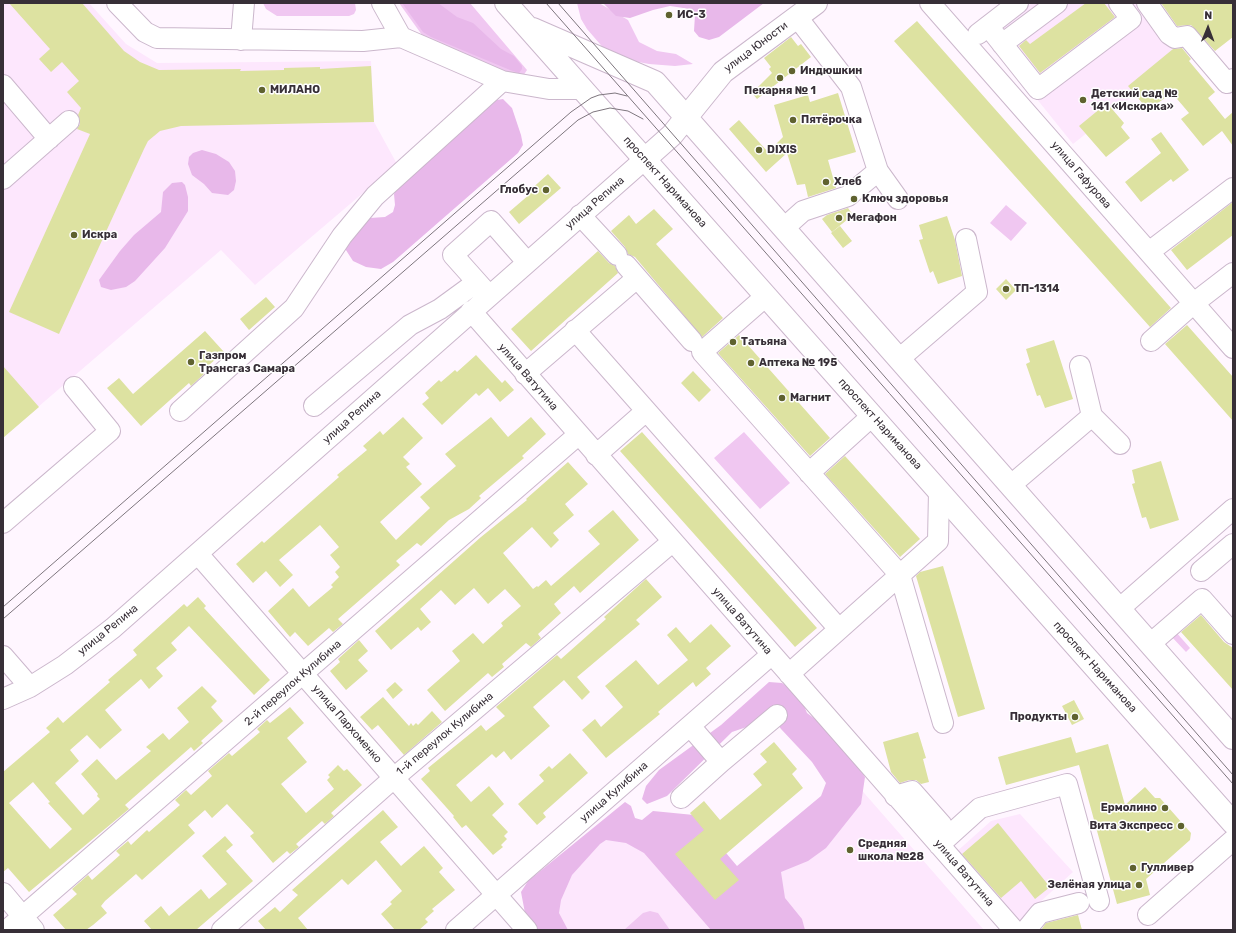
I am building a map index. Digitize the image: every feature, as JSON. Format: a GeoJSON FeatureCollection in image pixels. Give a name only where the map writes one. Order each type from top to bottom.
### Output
{"type":"FeatureCollection","features":[{"type":"Feature","properties":{"kind":"main road","name":"проспект Нариманова"},"geometry":{"type":"LineString","coordinates":[[506,3],[1233,823]]}},
{"type":"Feature","properties":{"kind":"main road","name":"улица Юности"},"geometry":{"type":"LineString","coordinates":[[686,116],[723,72],[816,3]]}},
{"type":"Feature","properties":{"kind":"main road","name":"проспект Нариманова"},"geometry":{"type":"LineString","coordinates":[[527,26],[656,82],[1233,738]]}},
{"type":"Feature","properties":{"kind":"main road","name":"улица Репина"},"geometry":{"type":"LineString","coordinates":[[645,159],[666,141],[686,116]]}},
{"type":"Feature","properties":{"kind":"street"},"geometry":{"type":"LineString","coordinates":[[117,3],[145,32],[157,38],[363,41],[401,37],[502,81],[549,89],[582,89]]}},
{"type":"Feature","properties":{"kind":"street"},"geometry":{"type":"LineString","coordinates":[[241,40],[244,3]]}},
{"type":"Feature","properties":{"kind":"street"},"geometry":{"type":"LineString","coordinates":[[382,3],[401,37]]}},
{"type":"Feature","properties":{"kind":"street","name":"улица Гафурова"},"geometry":{"type":"LineString","coordinates":[[930,3],[1233,348]]}},
{"type":"Feature","properties":{"kind":"street"},"geometry":{"type":"LineString","coordinates":[[965,44],[1018,3]]}},
{"type":"Feature","properties":{"kind":"street"},"geometry":{"type":"LineString","coordinates":[[1002,44],[1057,3]]}},
{"type":"Feature","properties":{"kind":"street"},"geometry":{"type":"LineString","coordinates":[[988,26],[1038,89],[1131,19],[1119,3]]}},
{"type":"Feature","properties":{"kind":"street"},"geometry":{"type":"LineString","coordinates":[[1147,3],[1169,34],[1175,38],[1187,36],[1226,83],[1233,79]]}},
{"type":"Feature","properties":{"kind":"street"},"geometry":{"type":"LineString","coordinates":[[797,17],[851,87],[878,171],[898,199]]}},
{"type":"Feature","properties":{"kind":"street"},"geometry":{"type":"LineString","coordinates":[[180,411],[294,308],[342,236],[375,196],[502,81]]}},
{"type":"Feature","properties":{"kind":"street"},"geometry":{"type":"LineString","coordinates":[[3,85],[48,139]]}},
{"type":"Feature","properties":{"kind":"street"},"geometry":{"type":"LineString","coordinates":[[3,179],[69,121]]}},
{"type":"Feature","properties":{"kind":"street","name":"улица Репина"},"geometry":{"type":"LineString","coordinates":[[3,699],[30,687],[65,665],[113,628],[471,311],[483,288],[527,262],[645,159]]}},
{"type":"Feature","properties":{"kind":"street"},"geometry":{"type":"LineString","coordinates":[[784,228],[803,210],[848,196],[878,171]]}},
{"type":"Feature","properties":{"kind":"street"},"geometry":{"type":"LineString","coordinates":[[1149,252],[1233,188]]}},
{"type":"Feature","properties":{"kind":"street"},"geometry":{"type":"LineString","coordinates":[[580,215],[692,342]]}},
{"type":"Feature","properties":{"kind":"street"},"geometry":{"type":"LineString","coordinates":[[314,406],[410,325],[483,288],[453,255],[491,221],[527,262]]}},
{"type":"Feature","properties":{"kind":"street"},"geometry":{"type":"LineString","coordinates":[[900,359],[977,292],[966,239]]}},
{"type":"Feature","properties":{"kind":"street"},"geometry":{"type":"LineString","coordinates":[[525,374],[575,330],[626,266]]}},
{"type":"Feature","properties":{"kind":"street"},"geometry":{"type":"LineString","coordinates":[[1151,341],[1194,303],[1233,273]]}},
{"type":"Feature","properties":{"kind":"street"},"geometry":{"type":"LineString","coordinates":[[766,296],[702,352],[900,575],[943,723]]}},
{"type":"Feature","properties":{"kind":"street","name":"улица Ватутина"},"geometry":{"type":"LineString","coordinates":[[471,311],[578,435],[1014,930]]}},
{"type":"Feature","properties":{"kind":"street"},"geometry":{"type":"LineString","coordinates":[[575,330],[839,629]]}},
{"type":"Feature","properties":{"kind":"street"},"geometry":{"type":"LineString","coordinates":[[1080,366],[1092,416],[1120,444]]}},
{"type":"Feature","properties":{"kind":"street"},"geometry":{"type":"LineString","coordinates":[[3,523],[110,431],[74,388]]}},
{"type":"Feature","properties":{"kind":"street"},"geometry":{"type":"LineString","coordinates":[[596,455],[646,411]]}},
{"type":"Feature","properties":{"kind":"street"},"geometry":{"type":"LineString","coordinates":[[809,473],[872,416]]}},
{"type":"Feature","properties":{"kind":"street"},"geometry":{"type":"LineString","coordinates":[[1010,485],[1092,416]]}},
{"type":"Feature","properties":{"kind":"street","name":"2-й переулок Кулибина"},"geometry":{"type":"LineString","coordinates":[[7,930],[28,923],[304,674],[578,435]]}},
{"type":"Feature","properties":{"kind":"street"},"geometry":{"type":"LineString","coordinates":[[788,674],[938,541],[939,491]]}},
{"type":"Feature","properties":{"kind":"street"},"geometry":{"type":"LineString","coordinates":[[1119,609],[1233,509]]}},
{"type":"Feature","properties":{"kind":"street","name":"1-й переулок Кулибина"},"geometry":{"type":"LineString","coordinates":[[222,930],[394,777],[672,542]]}},
{"type":"Feature","properties":{"kind":"street"},"geometry":{"type":"LineString","coordinates":[[1201,571],[1233,544]]}},
{"type":"Feature","properties":{"kind":"street","name":"улица Пархоменко"},"geometry":{"type":"LineString","coordinates":[[198,554],[528,930]]}},
{"type":"Feature","properties":{"kind":"street"},"geometry":{"type":"LineString","coordinates":[[1150,644],[1202,598],[1233,634]]}},
{"type":"Feature","properties":{"kind":"street","name":"улица Кулибина"},"geometry":{"type":"LineString","coordinates":[[456,930],[771,655]]}},
{"type":"Feature","properties":{"kind":"street"},"geometry":{"type":"LineString","coordinates":[[3,656],[30,687]]}},
{"type":"Feature","properties":{"kind":"street"},"geometry":{"type":"LineString","coordinates":[[680,798],[777,715]]}},
{"type":"Feature","properties":{"kind":"street"},"geometry":{"type":"LineString","coordinates":[[690,726],[721,762]]}},
{"type":"Feature","properties":{"kind":"street"},"geometry":{"type":"LineString","coordinates":[[939,845],[980,808],[1067,784],[1100,901]]}},
{"type":"Feature","properties":{"kind":"street"},"geometry":{"type":"LineString","coordinates":[[896,796],[912,792],[942,825]]}},
{"type":"Feature","properties":{"kind":"street"},"geometry":{"type":"LineString","coordinates":[[1148,915],[1233,840]]}},
{"type":"Feature","properties":{"kind":"street"},"geometry":{"type":"LineString","coordinates":[[3,893],[28,923]]}},
{"type":"Feature","properties":{"kind":"street"},"geometry":{"type":"LineString","coordinates":[[1026,930],[1040,913],[1078,903]]}},
{"type":"Feature","properties":{"kind":"shaded area"},"geometry":{"type":"Polygon","coordinates":[[[3,3],[89,3],[126,44],[157,63],[371,61],[374,122],[397,164],[255,285],[221,250],[3,437],[3,3]]]}},
{"type":"Feature","properties":{"kind":"shaded area"},"geometry":{"type":"Polygon","coordinates":[[[263,3],[355,3],[356,10],[354,14],[349,16],[277,16],[266,9],[263,3]]]}},
{"type":"Feature","properties":{"kind":"shaded area"},"geometry":{"type":"Polygon","coordinates":[[[399,3],[470,3],[527,70],[523,76],[511,75],[422,35],[399,3]]]}},
{"type":"Feature","properties":{"kind":"shaded area"},"geometry":{"type":"Polygon","coordinates":[[[402,3],[438,3],[457,17],[473,23],[501,49],[514,56],[522,66],[522,69],[519,73],[510,70],[431,37],[423,32],[402,3]]]}},
{"type":"Feature","properties":{"kind":"shaded area"},"geometry":{"type":"Polygon","coordinates":[[[577,3],[599,3],[628,20],[639,42],[657,51],[676,54],[693,64],[675,66],[649,64],[628,60],[606,51],[587,29],[581,19],[577,3]]]}},
{"type":"Feature","properties":{"kind":"shaded area"},"geometry":{"type":"Polygon","coordinates":[[[603,3],[764,3],[719,37],[709,40],[699,37],[694,31],[695,15],[690,9],[670,6],[630,18],[616,16],[603,3]]]}},
{"type":"Feature","properties":{"kind":"shaded area","name":"Детский сад № 141 «Искорка»"},"geometry":{"type":"Polygon","coordinates":[[[1032,3],[1138,3],[1179,59],[1073,144],[987,37],[1032,3]]]}},
{"type":"Feature","properties":{"kind":"shaded area"},"geometry":{"type":"Polygon","coordinates":[[[503,99],[512,108],[521,135],[523,145],[518,153],[393,262],[381,269],[366,267],[353,261],[344,247],[370,218],[385,217],[393,212],[395,205],[394,194],[398,186],[497,100],[503,99]]]}},
{"type":"Feature","properties":{"kind":"shaded area"},"geometry":{"type":"Polygon","coordinates":[[[202,150],[216,154],[229,162],[235,171],[236,181],[234,190],[228,195],[212,193],[204,184],[192,175],[188,164],[189,157],[193,153],[202,150]]]}},
{"type":"Feature","properties":{"kind":"shaded area"},"geometry":{"type":"Polygon","coordinates":[[[182,182],[185,185],[188,197],[188,211],[165,248],[135,281],[126,287],[111,290],[101,287],[99,280],[120,251],[134,235],[161,212],[163,192],[172,183],[182,182]]]}},
{"type":"Feature","properties":{"kind":"shaded area"},"geometry":{"type":"Polygon","coordinates":[[[1006,205],[1027,223],[1011,241],[990,223],[1006,205]]]}},
{"type":"Feature","properties":{"kind":"shaded area"},"geometry":{"type":"Polygon","coordinates":[[[744,432],[790,483],[760,509],[714,458],[744,432]]]}},
{"type":"Feature","properties":{"kind":"shaded area"},"geometry":{"type":"Polygon","coordinates":[[[1175,631],[1190,648],[1186,652],[1170,635],[1175,631]]]}},
{"type":"Feature","properties":{"kind":"shaded area"},"geometry":{"type":"Polygon","coordinates":[[[769,682],[782,683],[799,694],[807,713],[834,733],[865,777],[861,804],[826,848],[808,861],[781,872],[785,898],[802,919],[805,930],[711,930],[644,853],[626,843],[606,840],[600,844],[572,875],[561,900],[559,913],[568,930],[538,930],[525,913],[521,892],[528,881],[625,802],[631,806],[635,818],[642,820],[653,811],[694,815],[737,866],[821,796],[826,783],[812,762],[781,729],[773,718],[732,732],[667,796],[647,804],[642,799],[646,786],[659,770],[721,725],[769,682]]]}},
{"type":"Feature","properties":{"kind":"shaded area","name":"Средняя школа №28"},"geometry":{"type":"Polygon","coordinates":[[[858,786],[984,930],[559,930],[526,891],[625,808],[717,912],[858,786]]]}},
{"type":"Feature","properties":{"kind":"shaded area"},"geometry":{"type":"Polygon","coordinates":[[[1020,814],[1073,872],[1017,923],[954,854],[991,821],[1020,814]]]}},
{"type":"Feature","properties":{"kind":"shaded area"},"geometry":{"type":"Polygon","coordinates":[[[650,911],[658,913],[670,930],[624,930],[643,913],[650,911]]]}},
{"type":"Feature","properties":{"kind":"building","name":"Искра"},"geometry":{"type":"Polygon","coordinates":[[[9,3],[82,3],[124,51],[140,62],[159,70],[241,69],[240,71],[284,70],[284,68],[320,67],[320,69],[371,66],[374,122],[181,126],[160,131],[148,141],[144,149],[59,334],[9,312],[90,134],[77,129],[80,124],[78,115],[81,108],[67,92],[79,81],[62,62],[51,72],[39,59],[50,49],[9,3]]]}},
{"type":"Feature","properties":{"kind":"building"},"geometry":{"type":"Polygon","coordinates":[[[1086,3],[1104,3],[1115,17],[1040,73],[1019,46],[1026,40],[1030,44],[1086,3]]]}},
{"type":"Feature","properties":{"kind":"building"},"geometry":{"type":"Polygon","coordinates":[[[1161,3],[1233,3],[1233,37],[1215,51],[1191,25],[1177,26],[1161,3]]]}},
{"type":"Feature","properties":{"kind":"building"},"geometry":{"type":"Polygon","coordinates":[[[917,21],[1171,308],[1150,327],[894,41],[917,21]]]}},
{"type":"Feature","properties":{"kind":"building"},"geometry":{"type":"Polygon","coordinates":[[[791,37],[798,46],[801,44],[811,57],[757,99],[752,93],[772,73],[769,69],[771,67],[764,58],[791,37]]]}},
{"type":"Feature","properties":{"kind":"building"},"geometry":{"type":"Polygon","coordinates":[[[1182,48],[1191,59],[1189,61],[1215,92],[1208,98],[1225,119],[1233,112],[1233,146],[1222,131],[1203,146],[1181,119],[1189,113],[1172,93],[1148,110],[1128,86],[1173,49],[1182,48]]]}},
{"type":"Feature","properties":{"kind":"building"},"geometry":{"type":"Polygon","coordinates":[[[838,93],[856,152],[828,160],[836,188],[808,197],[805,184],[797,185],[787,153],[766,172],[729,129],[739,120],[768,152],[783,137],[774,105],[808,95],[810,102],[838,93]]]}},
{"type":"Feature","properties":{"kind":"building"},"geometry":{"type":"Polygon","coordinates":[[[1107,103],[1124,123],[1121,127],[1130,138],[1106,157],[1079,126],[1107,103]]]}},
{"type":"Feature","properties":{"kind":"building"},"geometry":{"type":"Polygon","coordinates":[[[1161,132],[1189,170],[1173,182],[1171,179],[1141,202],[1125,182],[1161,153],[1151,139],[1161,132]]]}},
{"type":"Feature","properties":{"kind":"building"},"geometry":{"type":"Polygon","coordinates":[[[548,174],[561,188],[519,224],[509,212],[530,194],[528,192],[548,174]]]}},
{"type":"Feature","properties":{"kind":"building"},"geometry":{"type":"Polygon","coordinates":[[[1233,202],[1233,235],[1187,270],[1171,250],[1233,202]]]}},
{"type":"Feature","properties":{"kind":"building"},"geometry":{"type":"Polygon","coordinates":[[[848,208],[853,215],[832,232],[822,219],[827,215],[848,208]]]}},
{"type":"Feature","properties":{"kind":"building"},"geometry":{"type":"Polygon","coordinates":[[[654,209],[673,229],[656,244],[723,318],[702,337],[635,257],[628,254],[625,247],[611,231],[629,215],[636,224],[654,209]]]}},
{"type":"Feature","properties":{"kind":"building"},"geometry":{"type":"Polygon","coordinates":[[[947,216],[955,240],[962,276],[938,284],[933,271],[930,273],[919,240],[923,239],[919,225],[947,216]]]}},
{"type":"Feature","properties":{"kind":"building"},"geometry":{"type":"Polygon","coordinates":[[[840,226],[852,241],[843,248],[831,233],[840,226]]]}},
{"type":"Feature","properties":{"kind":"building"},"geometry":{"type":"Polygon","coordinates":[[[598,251],[609,263],[615,266],[618,273],[531,351],[511,329],[598,251]]]}},
{"type":"Feature","properties":{"kind":"building","name":"ТП-1314"},"geometry":{"type":"Polygon","coordinates":[[[1006,279],[1016,290],[1006,300],[996,289],[1006,279]]]}},
{"type":"Feature","properties":{"kind":"building"},"geometry":{"type":"Polygon","coordinates":[[[266,297],[275,307],[249,330],[240,319],[266,297]]]}},
{"type":"Feature","properties":{"kind":"building"},"geometry":{"type":"Polygon","coordinates":[[[1187,325],[1233,377],[1233,421],[1165,344],[1187,325]]]}},
{"type":"Feature","properties":{"kind":"building","name":"Газпром Трансгаз Самара"},"geometry":{"type":"Polygon","coordinates":[[[205,331],[224,352],[202,371],[204,374],[191,386],[189,383],[141,426],[107,388],[119,378],[133,394],[205,331]]]}},
{"type":"Feature","properties":{"kind":"building"},"geometry":{"type":"Polygon","coordinates":[[[739,335],[830,438],[810,456],[718,353],[739,335]]]}},
{"type":"Feature","properties":{"kind":"building"},"geometry":{"type":"Polygon","coordinates":[[[1054,340],[1073,399],[1045,408],[1040,395],[1037,396],[1026,364],[1030,362],[1026,349],[1054,340]]]}},
{"type":"Feature","properties":{"kind":"building"},"geometry":{"type":"Polygon","coordinates":[[[476,355],[502,383],[505,380],[514,390],[500,402],[488,388],[479,396],[476,393],[442,425],[422,404],[429,398],[425,393],[439,380],[441,382],[455,370],[457,372],[476,355]]]}},
{"type":"Feature","properties":{"kind":"building"},"geometry":{"type":"Polygon","coordinates":[[[3,366],[39,407],[3,438],[3,366]]]}},
{"type":"Feature","properties":{"kind":"building"},"geometry":{"type":"Polygon","coordinates":[[[693,371],[711,390],[699,402],[681,383],[693,371]]]}},
{"type":"Feature","properties":{"kind":"building"},"geometry":{"type":"Polygon","coordinates":[[[403,417],[423,438],[403,457],[410,464],[406,467],[422,484],[380,522],[396,540],[430,508],[420,497],[456,466],[445,454],[491,417],[508,437],[531,417],[546,434],[522,456],[524,458],[479,496],[481,498],[469,509],[449,520],[421,546],[417,543],[396,561],[400,565],[338,619],[343,624],[333,632],[329,628],[308,646],[295,632],[290,637],[268,611],[293,588],[309,607],[333,587],[331,585],[339,577],[335,572],[340,567],[330,555],[339,547],[320,525],[279,560],[293,575],[280,587],[266,571],[253,583],[236,564],[262,541],[264,543],[339,477],[337,475],[367,450],[363,446],[380,431],[383,435],[403,417]]]}},
{"type":"Feature","properties":{"kind":"building"},"geometry":{"type":"Polygon","coordinates":[[[642,432],[817,628],[795,647],[620,451],[642,432]]]}},
{"type":"Feature","properties":{"kind":"building"},"geometry":{"type":"Polygon","coordinates":[[[845,456],[920,539],[900,557],[825,474],[845,456]]]}},
{"type":"Feature","properties":{"kind":"building"},"geometry":{"type":"Polygon","coordinates":[[[1161,461],[1179,520],[1150,529],[1146,517],[1142,518],[1132,484],[1135,483],[1132,470],[1161,461]]]}},
{"type":"Feature","properties":{"kind":"building"},"geometry":{"type":"Polygon","coordinates":[[[568,462],[588,484],[565,504],[574,515],[553,533],[559,540],[551,548],[532,527],[503,553],[533,589],[537,586],[538,587],[546,580],[551,586],[600,544],[588,531],[613,510],[639,540],[580,593],[574,586],[554,604],[561,613],[538,634],[541,638],[531,647],[526,643],[502,664],[504,667],[492,677],[488,673],[445,711],[427,690],[460,661],[452,651],[473,633],[483,644],[503,626],[501,623],[521,606],[505,589],[488,604],[474,588],[455,605],[441,590],[420,609],[431,622],[421,631],[418,627],[391,650],[375,631],[481,537],[527,500],[526,499],[568,462]]]}},
{"type":"Feature","properties":{"kind":"building"},"geometry":{"type":"Polygon","coordinates":[[[943,566],[985,709],[958,717],[916,576],[920,572],[943,566]]]}},
{"type":"Feature","properties":{"kind":"building"},"geometry":{"type":"Polygon","coordinates":[[[646,579],[662,597],[636,620],[640,624],[577,677],[590,692],[582,700],[564,680],[533,707],[550,726],[511,760],[504,751],[496,758],[492,754],[456,785],[471,802],[489,786],[504,804],[492,815],[508,832],[504,836],[507,839],[501,845],[503,847],[493,855],[466,825],[462,828],[453,817],[454,816],[421,779],[430,771],[428,768],[481,725],[486,731],[505,716],[496,707],[557,655],[561,659],[606,619],[604,617],[646,579]]]}},
{"type":"Feature","properties":{"kind":"building"},"geometry":{"type":"Polygon","coordinates":[[[198,597],[206,606],[204,608],[270,680],[254,695],[189,626],[171,643],[177,650],[156,668],[163,676],[149,689],[141,679],[105,710],[122,730],[100,749],[87,735],[70,750],[79,761],[55,783],[83,815],[100,799],[97,796],[98,794],[81,774],[97,759],[116,780],[151,751],[146,747],[163,733],[169,740],[189,722],[177,708],[202,686],[217,701],[211,707],[223,721],[201,741],[203,743],[194,751],[191,747],[125,805],[129,809],[29,892],[8,868],[3,872],[3,772],[50,732],[46,728],[58,717],[63,723],[110,682],[108,680],[137,655],[133,650],[184,604],[187,607],[198,597]],[[33,782],[9,803],[50,849],[72,829],[48,803],[50,802],[33,782]]]}},
{"type":"Feature","properties":{"kind":"building"},"geometry":{"type":"Polygon","coordinates":[[[1201,615],[1224,642],[1233,648],[1233,690],[1181,632],[1201,615]]]}},
{"type":"Feature","properties":{"kind":"building"},"geometry":{"type":"Polygon","coordinates":[[[711,624],[731,646],[706,668],[711,674],[696,687],[693,682],[658,712],[660,714],[606,758],[582,730],[595,719],[601,727],[623,707],[605,686],[636,660],[658,685],[688,660],[667,635],[676,627],[690,643],[711,624]]]}},
{"type":"Feature","properties":{"kind":"building"},"geometry":{"type":"Polygon","coordinates":[[[359,640],[368,651],[358,660],[368,671],[346,690],[330,671],[340,662],[338,659],[359,640]]]}},
{"type":"Feature","properties":{"kind":"building"},"geometry":{"type":"Polygon","coordinates":[[[395,682],[403,690],[393,699],[386,690],[395,682]]]}},
{"type":"Feature","properties":{"kind":"building"},"geometry":{"type":"Polygon","coordinates":[[[383,697],[409,726],[411,723],[413,726],[416,723],[418,725],[432,711],[442,722],[404,755],[378,725],[372,730],[360,717],[383,697]]]}},
{"type":"Feature","properties":{"kind":"building"},"geometry":{"type":"Polygon","coordinates":[[[1074,700],[1084,719],[1072,725],[1062,706],[1074,700]]]}},
{"type":"Feature","properties":{"kind":"building"},"geometry":{"type":"Polygon","coordinates":[[[290,707],[304,723],[287,738],[307,762],[281,784],[306,813],[334,789],[327,780],[330,777],[328,775],[338,765],[344,771],[347,769],[362,785],[331,813],[334,816],[325,824],[322,821],[296,844],[299,847],[290,854],[287,851],[273,863],[250,836],[254,833],[227,804],[212,818],[205,810],[188,825],[195,833],[142,880],[136,874],[105,901],[101,906],[107,913],[86,930],[66,930],[53,915],[77,894],[72,889],[88,875],[92,880],[120,855],[116,851],[128,841],[131,845],[147,830],[149,832],[180,805],[175,800],[186,790],[191,795],[212,776],[208,771],[229,753],[232,756],[260,732],[257,729],[267,720],[270,723],[290,707]]]}},
{"type":"Feature","properties":{"kind":"building"},"geometry":{"type":"Polygon","coordinates":[[[918,732],[926,758],[923,759],[929,782],[921,784],[916,780],[909,780],[900,783],[891,772],[883,742],[918,732]]]}},
{"type":"Feature","properties":{"kind":"building"},"geometry":{"type":"Polygon","coordinates":[[[1071,737],[1076,753],[1108,744],[1125,805],[1145,787],[1155,798],[1160,798],[1191,833],[1190,840],[1146,879],[1150,895],[1117,904],[1079,765],[1006,785],[998,757],[1071,737]]]}},
{"type":"Feature","properties":{"kind":"building"},"geometry":{"type":"Polygon","coordinates":[[[774,742],[797,769],[792,774],[803,788],[720,859],[739,880],[715,900],[675,854],[704,830],[690,813],[704,801],[720,820],[762,785],[753,774],[767,762],[760,754],[774,742]]]}},
{"type":"Feature","properties":{"kind":"building"},"geometry":{"type":"Polygon","coordinates":[[[570,753],[588,773],[543,813],[546,817],[537,825],[518,804],[544,781],[539,775],[549,766],[552,769],[570,753]]]}},
{"type":"Feature","properties":{"kind":"building"},"geometry":{"type":"Polygon","coordinates":[[[383,810],[398,827],[380,842],[401,866],[424,846],[443,868],[439,872],[455,890],[432,909],[434,911],[425,919],[428,922],[419,930],[395,930],[381,914],[392,904],[390,902],[402,891],[376,860],[348,885],[342,879],[298,918],[308,930],[266,930],[258,921],[275,907],[280,912],[298,895],[292,890],[383,810]]]}},
{"type":"Feature","properties":{"kind":"building"},"geometry":{"type":"Polygon","coordinates":[[[998,823],[1050,887],[1035,899],[1021,881],[1001,898],[962,854],[998,823]]]}},
{"type":"Feature","properties":{"kind":"building"},"geometry":{"type":"Polygon","coordinates":[[[225,836],[233,845],[226,851],[253,881],[196,930],[152,930],[144,921],[161,906],[169,916],[201,889],[209,899],[227,884],[202,856],[225,836]]]}},
{"type":"Feature","properties":{"kind":"building"},"geometry":{"type":"Polygon","coordinates":[[[1078,915],[1082,930],[1041,930],[1046,923],[1078,915]]]}},
{"type":"Feature","properties":{"kind":"tram line"},"geometry":{"type":"LineString","coordinates":[[546,3],[1233,784]]}},
{"type":"Feature","properties":{"kind":"tram line"},"geometry":{"type":"LineString","coordinates":[[558,3],[1233,775]]}},
{"type":"Feature","properties":{"kind":"tram line"},"geometry":{"type":"LineString","coordinates":[[3,607],[571,112],[591,98],[599,95],[615,93],[627,96]]}},
{"type":"Feature","properties":{"kind":"tram line"},"geometry":{"type":"LineString","coordinates":[[3,619],[578,120],[593,112],[610,108],[628,111],[643,119]]}},
{"type":"Feature","properties":{"kind":"place","name":"ИС-3"},"geometry":{"type":"Point","coordinates":[669,15]}},
{"type":"Feature","properties":{"kind":"place","name":"Индюшкин"},"geometry":{"type":"Point","coordinates":[792,71]}},
{"type":"Feature","properties":{"kind":"place","name":"Пекарня № 1"},"geometry":{"type":"Point","coordinates":[780,78]}},
{"type":"Feature","properties":{"kind":"place","name":"МИЛАНО"},"geometry":{"type":"Point","coordinates":[262,90]}},
{"type":"Feature","properties":{"kind":"place","name":"Детский сад № 141 «Искорка»"},"geometry":{"type":"Point","coordinates":[1083,100]}},
{"type":"Feature","properties":{"kind":"place","name":"Пятёрочка"},"geometry":{"type":"Point","coordinates":[793,120]}},
{"type":"Feature","properties":{"kind":"place","name":"DIXIS"},"geometry":{"type":"Point","coordinates":[759,150]}},
{"type":"Feature","properties":{"kind":"place","name":"Хлеб"},"geometry":{"type":"Point","coordinates":[826,182]}},
{"type":"Feature","properties":{"kind":"place","name":"Глобус"},"geometry":{"type":"Point","coordinates":[546,190]}},
{"type":"Feature","properties":{"kind":"place","name":"Ключ здоровья"},"geometry":{"type":"Point","coordinates":[854,199]}},
{"type":"Feature","properties":{"kind":"place","name":"Мегафон"},"geometry":{"type":"Point","coordinates":[839,218]}},
{"type":"Feature","properties":{"kind":"place","name":"Искра"},"geometry":{"type":"Point","coordinates":[74,235]}},
{"type":"Feature","properties":{"kind":"place","name":"ТП-1314"},"geometry":{"type":"Point","coordinates":[1006,289]}},
{"type":"Feature","properties":{"kind":"place","name":"Татьяна"},"geometry":{"type":"Point","coordinates":[733,342]}},
{"type":"Feature","properties":{"kind":"place","name":"Газпром Трансгаз Самара"},"geometry":{"type":"Point","coordinates":[191,362]}},
{"type":"Feature","properties":{"kind":"place","name":"Аптека № 195"},"geometry":{"type":"Point","coordinates":[751,363]}},
{"type":"Feature","properties":{"kind":"place","name":"Магнит"},"geometry":{"type":"Point","coordinates":[782,398]}},
{"type":"Feature","properties":{"kind":"place","name":"Продукты"},"geometry":{"type":"Point","coordinates":[1075,717]}},
{"type":"Feature","properties":{"kind":"place","name":"Ермолино"},"geometry":{"type":"Point","coordinates":[1165,808]}},
{"type":"Feature","properties":{"kind":"place","name":"Вита Экспресс"},"geometry":{"type":"Point","coordinates":[1181,826]}},
{"type":"Feature","properties":{"kind":"place","name":"Средняя школа №28"},"geometry":{"type":"Point","coordinates":[850,850]}},
{"type":"Feature","properties":{"kind":"place","name":"Гулливер"},"geometry":{"type":"Point","coordinates":[1133,868]}},
{"type":"Feature","properties":{"kind":"place","name":"Зелёная улица"},"geometry":{"type":"Point","coordinates":[1139,885]}}]}
